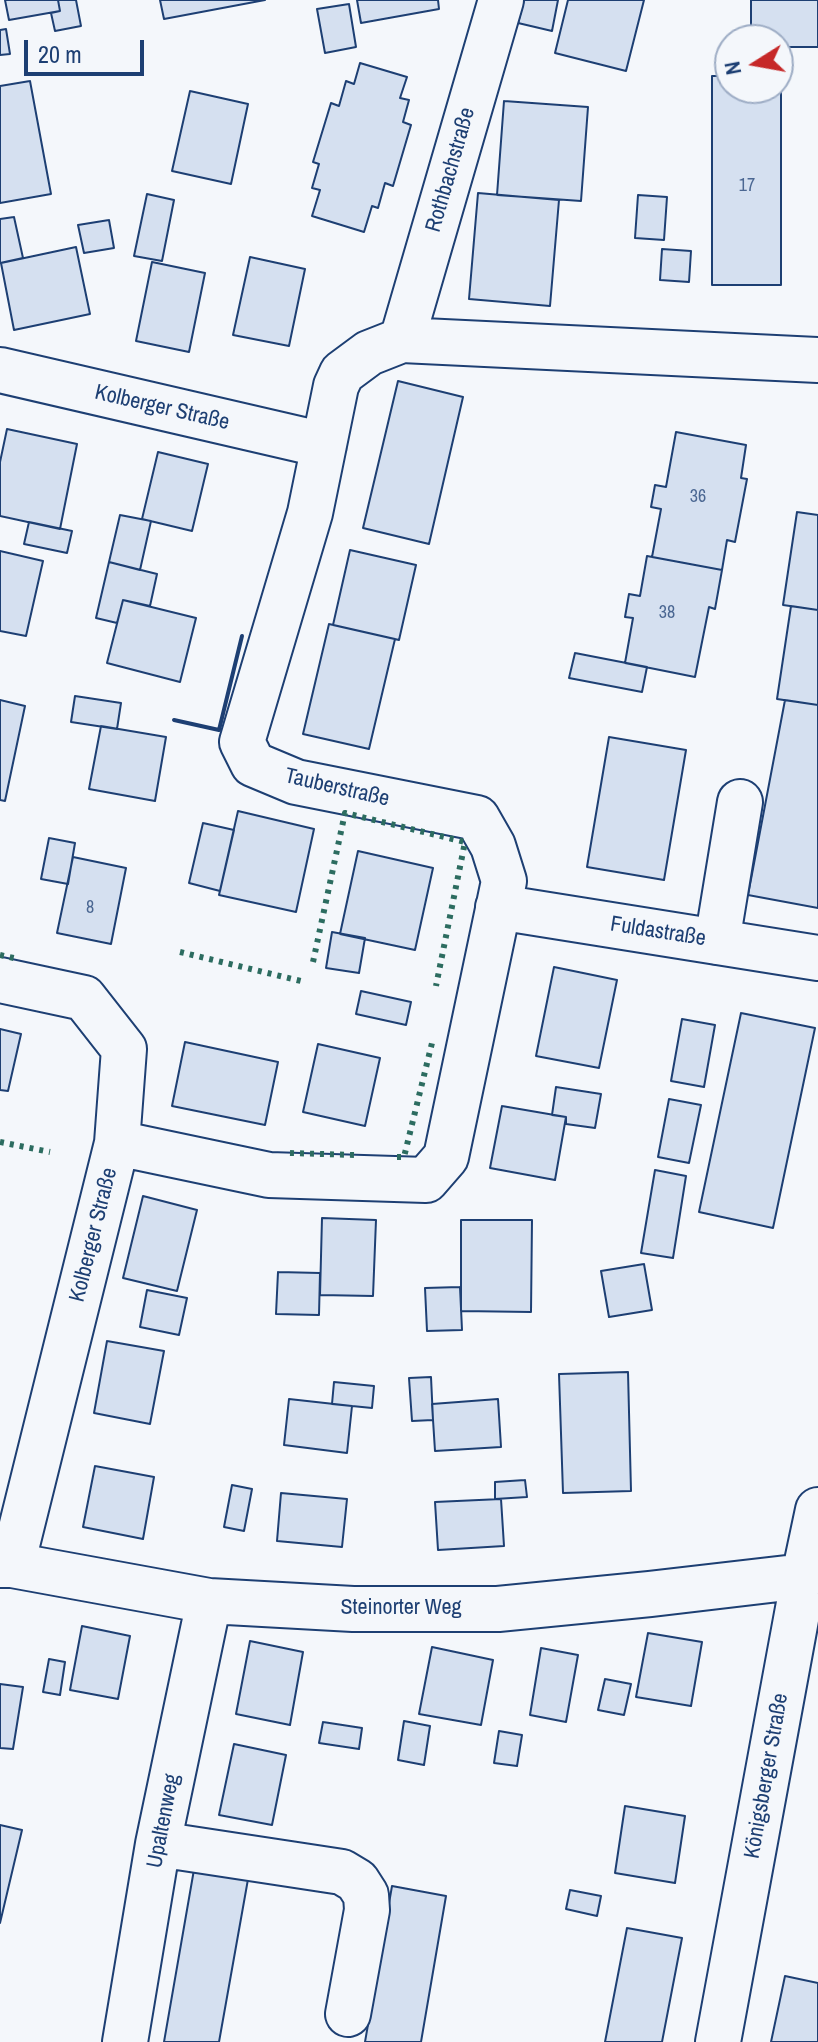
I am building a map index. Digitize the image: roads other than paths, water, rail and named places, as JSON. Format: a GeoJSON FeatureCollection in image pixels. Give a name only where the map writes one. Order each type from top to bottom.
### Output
{"type":"FeatureCollection","features":[{"type":"Feature","properties":{"kind":"street","name":"Rothbachstraße"},"geometry":{"type":"LineString","coordinates":[[402,340],[501,0]]}},
{"type":"Feature","properties":{"kind":"street","name":"Tauberstraße"},"geometry":{"type":"LineString","coordinates":[[117,1143],[269,1175],[426,1180],[446,1157],[504,881],[493,846],[477,818],[296,782],[253,764],[242,742],[310,513],[336,386],[342,373],[369,353],[402,340],[818,360]]}},
{"type":"Feature","properties":{"kind":"street","name":"Kolberger Straße"},"geometry":{"type":"LineString","coordinates":[[0,370],[324,445]]}},
{"type":"Feature","properties":{"kind":"street"},"geometry":{"type":"LineString","coordinates":[[717,942],[740,802]]}},
{"type":"Feature","properties":{"kind":"street","name":"Fuldastraße"},"geometry":{"type":"LineString","coordinates":[[498,907],[818,958]]}},
{"type":"Feature","properties":{"kind":"street","name":"Kolberger Straße"},"geometry":{"type":"LineString","coordinates":[[0,980],[84,998],[124,1049],[117,1143],[6,1565]]}},
{"type":"Feature","properties":{"kind":"street","name":"Königsberger Straße"},"geometry":{"type":"LineString","coordinates":[[718,2042],[818,1510]]}},
{"type":"Feature","properties":{"kind":"street","name":"Steinorter Weg"},"geometry":{"type":"LineString","coordinates":[[6,1565],[209,1601],[353,1609],[498,1609],[804,1576]]}},
{"type":"Feature","properties":{"kind":"street","name":"Upaltenweg"},"geometry":{"type":"LineString","coordinates":[[125,2042],[158,1844],[209,1601]]}},
{"type":"Feature","properties":{"kind":"street"},"geometry":{"type":"LineString","coordinates":[[158,1844],[342,1872],[357,1881],[366,1895],[367,1910],[348,2014]]}}]}
